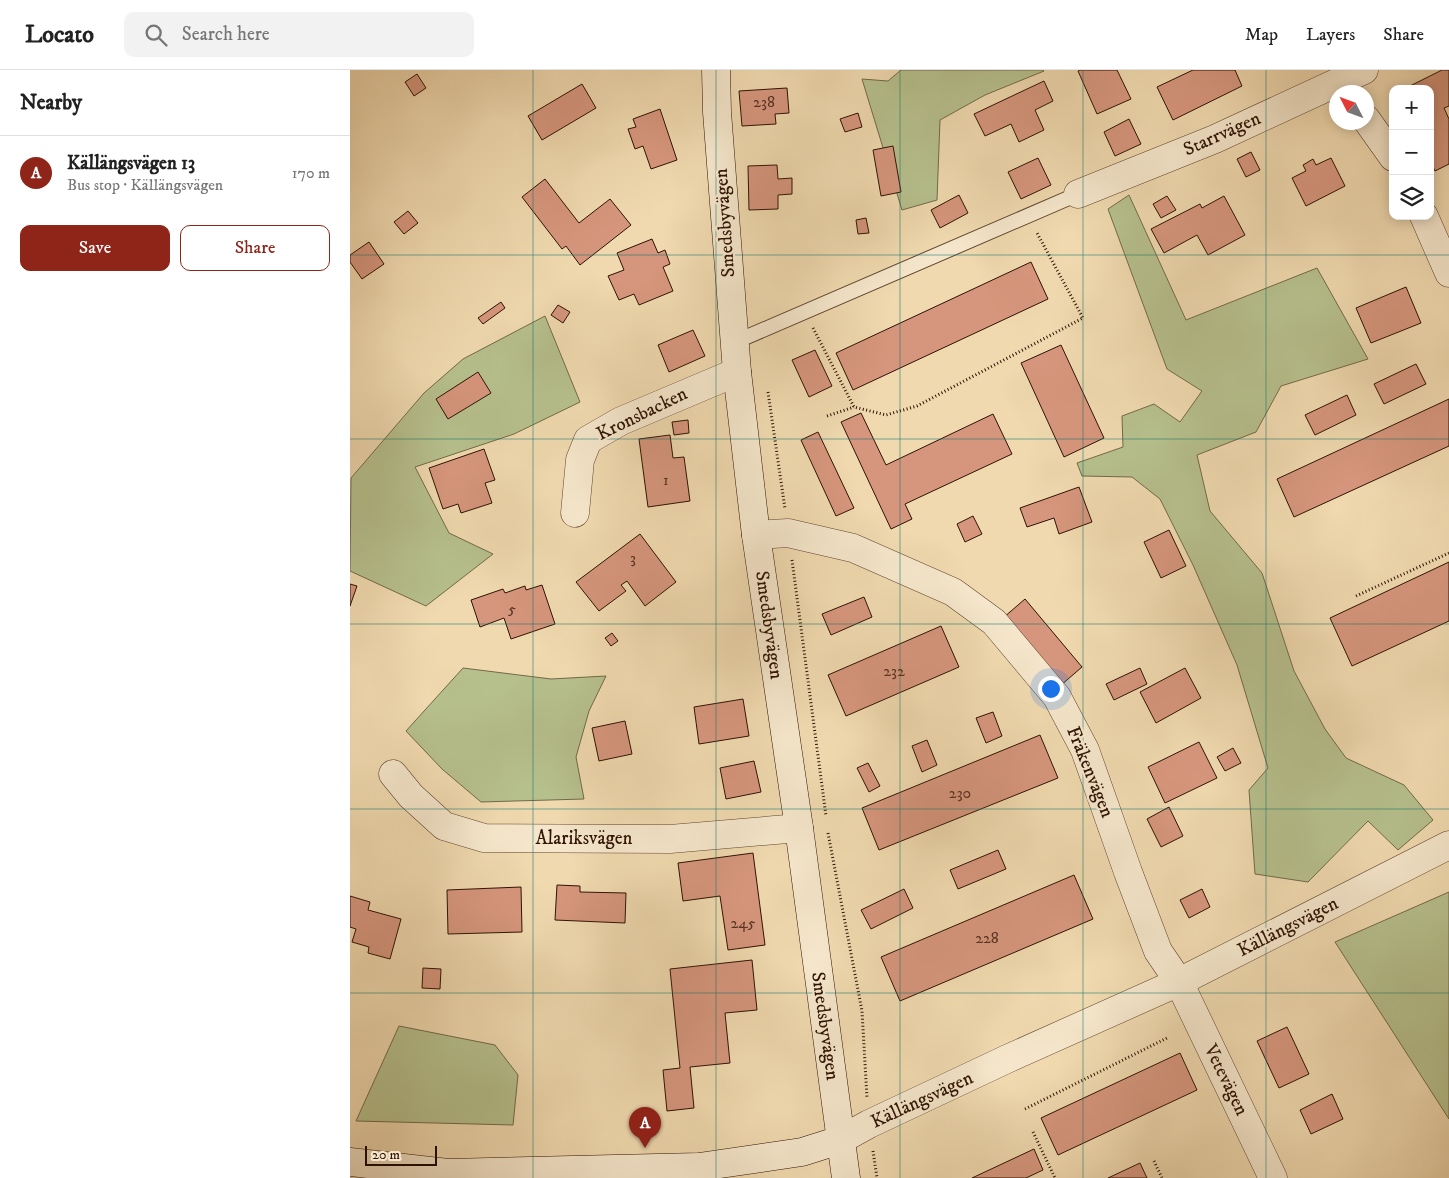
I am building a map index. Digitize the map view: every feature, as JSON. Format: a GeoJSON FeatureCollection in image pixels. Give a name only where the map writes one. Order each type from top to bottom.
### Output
{"type":"FeatureCollection","features":[{"type":"Feature","properties":{"kind":"street","name":"Smedsbyvägen"},"geometry":{"type":"LineString","coordinates":[[716,70],[717,112],[737,372],[756,535],[799,828],[846,1178]]}},
{"type":"Feature","properties":{"kind":"street","name":"Starrvägen"},"geometry":{"type":"LineString","coordinates":[[1078,194],[1215,140],[1346,78]]}},
{"type":"Feature","properties":{"kind":"street"},"geometry":{"type":"LineString","coordinates":[[1374,130],[1389,151]]}},
{"type":"Feature","properties":{"kind":"street"},"geometry":{"type":"LineString","coordinates":[[1426,220],[1449,273]]}},
{"type":"Feature","properties":{"kind":"street","name":"Kronsbacken"},"geometry":{"type":"LineString","coordinates":[[575,513],[580,460],[588,440],[621,421],[737,372]]}},
{"type":"Feature","properties":{"kind":"street","name":"Fräkenvägen"},"geometry":{"type":"LineString","coordinates":[[756,535],[788,533],[853,548],[953,592],[994,622],[1057,697],[1086,750],[1128,872],[1158,951],[1179,982]]}},
{"type":"Feature","properties":{"kind":"street","name":"Alariksvägen"},"geometry":{"type":"LineString","coordinates":[[393,774],[411,796],[444,826],[484,838],[670,839],[799,828]]}},
{"type":"Feature","properties":{"kind":"street","name":"Källängsvägen"},"geometry":{"type":"LineString","coordinates":[[350,1162],[448,1173],[699,1167],[802,1152],[840,1140],[869,1124],[1179,982],[1449,845]]}},
{"type":"Feature","properties":{"kind":"street","name":"Vetevägen"},"geometry":{"type":"LineString","coordinates":[[1179,982],[1273,1178]]}},
{"type":"Feature","properties":{"kind":"lane"},"geometry":{"type":"LineString","coordinates":[[735,342],[1078,194]]}},
{"type":"Feature","properties":{"kind":"path"},"geometry":{"type":"LineString","coordinates":[[827,416],[854,407],[886,415],[917,406],[1083,318],[1028,216]]}},
{"type":"Feature","properties":{"kind":"path"},"geometry":{"type":"LineString","coordinates":[[805,312],[854,407]]}},
{"type":"Feature","properties":{"kind":"path"},"geometry":{"type":"LineString","coordinates":[[767,388],[828,833],[862,1011],[869,1124],[876,1178]]}},
{"type":"Feature","properties":{"kind":"path"},"geometry":{"type":"LineString","coordinates":[[1356,596],[1449,553]]}},
{"type":"Feature","properties":{"kind":"path"},"geometry":{"type":"LineString","coordinates":[[1025,1109],[1169,1037]]}},
{"type":"Feature","properties":{"kind":"path"},"geometry":{"type":"LineString","coordinates":[[832,1080],[866,1076]]}},
{"type":"Feature","properties":{"kind":"path"},"geometry":{"type":"LineString","coordinates":[[1033,1132],[1055,1178]]}},
{"type":"Feature","properties":{"kind":"path"},"geometry":{"type":"LineString","coordinates":[[1154,1161],[1162,1178]]}},
{"type":"Feature","properties":{"kind":"green space"},"geometry":{"type":"Polygon","coordinates":[[[901,70],[1044,71],[985,95],[940,120],[937,200],[902,210],[862,79],[888,81],[901,70]]]}},
{"type":"Feature","properties":{"kind":"green space"},"geometry":{"type":"Polygon","coordinates":[[[1129,195],[1186,320],[1317,268],[1368,359],[1281,386],[1256,432],[1197,455],[1210,511],[1262,573],[1294,671],[1325,729],[1346,758],[1404,785],[1433,820],[1398,850],[1368,821],[1308,882],[1255,874],[1249,790],[1268,768],[1237,665],[1193,565],[1160,499],[1132,477],[1082,476],[1077,463],[1123,447],[1122,416],[1154,404],[1180,422],[1202,391],[1167,369],[1108,209],[1129,195]]]}},
{"type":"Feature","properties":{"kind":"green space"},"geometry":{"type":"Polygon","coordinates":[[[545,316],[580,402],[514,434],[415,467],[449,533],[493,554],[426,606],[350,571],[351,478],[424,393],[463,359],[545,316]]]}},
{"type":"Feature","properties":{"kind":"green space"},"geometry":{"type":"Polygon","coordinates":[[[463,668],[551,679],[606,676],[589,711],[576,757],[584,799],[481,802],[442,769],[406,731],[463,668]]]}},
{"type":"Feature","properties":{"kind":"green space"},"geometry":{"type":"Polygon","coordinates":[[[1449,892],[1449,1119],[1335,942],[1449,892]]]}},
{"type":"Feature","properties":{"kind":"green space"},"geometry":{"type":"Polygon","coordinates":[[[399,1026],[495,1045],[518,1075],[513,1125],[356,1121],[399,1026]]]}},
{"type":"Feature","properties":{"kind":"building"},"geometry":{"type":"Polygon","coordinates":[[[1117,70],[1131,99],[1097,114],[1078,71],[1117,70]]]}},
{"type":"Feature","properties":{"kind":"building"},"geometry":{"type":"Polygon","coordinates":[[[1193,70],[1235,70],[1242,86],[1173,120],[1157,87],[1193,70]]]}},
{"type":"Feature","properties":{"kind":"building"},"geometry":{"type":"Polygon","coordinates":[[[1442,70],[1449,70],[1449,106],[1444,108],[1449,119],[1449,164],[1435,171],[1434,85],[1412,85],[1442,70]]]}},
{"type":"Feature","properties":{"kind":"building"},"geometry":{"type":"Polygon","coordinates":[[[417,74],[426,88],[414,96],[405,82],[417,74]]]}},
{"type":"Feature","properties":{"kind":"building"},"geometry":{"type":"Polygon","coordinates":[[[1044,81],[1053,101],[1035,110],[1044,130],[1019,142],[1011,124],[985,136],[974,114],[1044,81]]]}},
{"type":"Feature","properties":{"kind":"building"},"geometry":{"type":"Polygon","coordinates":[[[582,84],[596,108],[542,140],[528,116],[582,84]]]}},
{"type":"Feature","properties":{"kind":"building"},"geometry":{"type":"Polygon","coordinates":[[[787,88],[789,113],[775,114],[776,124],[742,126],[739,91],[787,88]]]}},
{"type":"Feature","properties":{"kind":"building"},"geometry":{"type":"Polygon","coordinates":[[[660,109],[677,160],[651,169],[643,146],[635,149],[628,129],[636,127],[633,119],[660,109]]]}},
{"type":"Feature","properties":{"kind":"building"},"geometry":{"type":"Polygon","coordinates":[[[858,113],[862,127],[845,132],[840,119],[858,113]]]}},
{"type":"Feature","properties":{"kind":"building"},"geometry":{"type":"Polygon","coordinates":[[[1129,119],[1141,144],[1115,156],[1104,132],[1129,119]]]}},
{"type":"Feature","properties":{"kind":"building"},"geometry":{"type":"Polygon","coordinates":[[[893,146],[901,192],[881,196],[873,150],[893,146]]]}},
{"type":"Feature","properties":{"kind":"building"},"geometry":{"type":"Polygon","coordinates":[[[1251,152],[1260,170],[1246,177],[1237,159],[1251,152]]]}},
{"type":"Feature","properties":{"kind":"building"},"geometry":{"type":"Polygon","coordinates":[[[1038,158],[1051,185],[1021,199],[1008,172],[1038,158]]]}},
{"type":"Feature","properties":{"kind":"building"},"geometry":{"type":"Polygon","coordinates":[[[1331,158],[1345,186],[1306,206],[1292,178],[1306,171],[1303,165],[1313,159],[1316,165],[1331,158]]]}},
{"type":"Feature","properties":{"kind":"building"},"geometry":{"type":"Polygon","coordinates":[[[777,165],[778,179],[792,178],[792,194],[778,195],[778,209],[749,210],[748,166],[777,165]]]}},
{"type":"Feature","properties":{"kind":"building"},"geometry":{"type":"Polygon","coordinates":[[[545,179],[579,223],[610,199],[631,225],[580,265],[566,246],[562,249],[522,197],[545,179]]]}},
{"type":"Feature","properties":{"kind":"building"},"geometry":{"type":"Polygon","coordinates":[[[959,195],[968,213],[940,228],[931,210],[959,195]]]}},
{"type":"Feature","properties":{"kind":"building"},"geometry":{"type":"Polygon","coordinates":[[[1167,196],[1176,210],[1161,218],[1153,204],[1167,196]]]}},
{"type":"Feature","properties":{"kind":"building"},"geometry":{"type":"Polygon","coordinates":[[[1224,196],[1245,235],[1208,255],[1197,235],[1164,253],[1151,229],[1200,204],[1202,208],[1224,196]]]}},
{"type":"Feature","properties":{"kind":"building"},"geometry":{"type":"Polygon","coordinates":[[[408,211],[418,223],[404,234],[394,222],[408,211]]]}},
{"type":"Feature","properties":{"kind":"building"},"geometry":{"type":"Polygon","coordinates":[[[866,218],[869,233],[858,234],[856,220],[866,218]]]}},
{"type":"Feature","properties":{"kind":"building"},"geometry":{"type":"Polygon","coordinates":[[[652,239],[658,253],[665,250],[670,264],[663,267],[673,291],[639,305],[634,294],[619,300],[608,276],[624,270],[617,253],[652,239]]]}},
{"type":"Feature","properties":{"kind":"building"},"geometry":{"type":"Polygon","coordinates":[[[369,242],[384,264],[362,279],[350,262],[350,255],[369,242]]]}},
{"type":"Feature","properties":{"kind":"building"},"geometry":{"type":"Polygon","coordinates":[[[1031,262],[1048,299],[853,390],[836,353],[1031,262]]]}},
{"type":"Feature","properties":{"kind":"building"},"geometry":{"type":"Polygon","coordinates":[[[1406,287],[1421,323],[1371,343],[1356,308],[1406,287]]]}},
{"type":"Feature","properties":{"kind":"building"},"geometry":{"type":"Polygon","coordinates":[[[501,302],[505,308],[483,324],[478,318],[501,302]]]}},
{"type":"Feature","properties":{"kind":"building"},"geometry":{"type":"Polygon","coordinates":[[[558,305],[570,312],[563,323],[551,315],[558,305]]]}},
{"type":"Feature","properties":{"kind":"building"},"geometry":{"type":"Polygon","coordinates":[[[693,330],[705,356],[669,372],[658,345],[693,330]]]}},
{"type":"Feature","properties":{"kind":"building"},"geometry":{"type":"Polygon","coordinates":[[[1061,345],[1104,438],[1064,457],[1021,363],[1061,345]]]}},
{"type":"Feature","properties":{"kind":"building"},"geometry":{"type":"Polygon","coordinates":[[[815,350],[832,386],[809,397],[792,360],[815,350]]]}},
{"type":"Feature","properties":{"kind":"building"},"geometry":{"type":"Polygon","coordinates":[[[1416,364],[1426,384],[1384,404],[1374,384],[1416,364]]]}},
{"type":"Feature","properties":{"kind":"building"},"geometry":{"type":"Polygon","coordinates":[[[478,372],[491,393],[448,419],[436,399],[478,372]]]}},
{"type":"Feature","properties":{"kind":"building"},"geometry":{"type":"Polygon","coordinates":[[[1347,395],[1356,415],[1315,435],[1305,415],[1347,395]]]}},
{"type":"Feature","properties":{"kind":"building"},"geometry":{"type":"Polygon","coordinates":[[[1449,399],[1449,446],[1294,517],[1277,479],[1449,399]]]}},
{"type":"Feature","properties":{"kind":"building"},"geometry":{"type":"Polygon","coordinates":[[[861,413],[886,465],[993,414],[1012,454],[905,504],[912,519],[891,529],[841,422],[861,413]]]}},
{"type":"Feature","properties":{"kind":"building"},"geometry":{"type":"Polygon","coordinates":[[[688,420],[689,433],[674,435],[672,422],[688,420]]]}},
{"type":"Feature","properties":{"kind":"building"},"geometry":{"type":"Polygon","coordinates":[[[818,432],[854,508],[836,516],[801,440],[818,432]]]}},
{"type":"Feature","properties":{"kind":"building"},"geometry":{"type":"Polygon","coordinates":[[[670,435],[673,458],[684,457],[690,501],[648,507],[639,439],[670,435]]]}},
{"type":"Feature","properties":{"kind":"building"},"geometry":{"type":"Polygon","coordinates":[[[484,449],[495,480],[485,483],[492,503],[461,513],[458,504],[443,509],[429,468],[484,449]]]}},
{"type":"Feature","properties":{"kind":"building"},"geometry":{"type":"Polygon","coordinates":[[[1079,487],[1092,522],[1059,534],[1054,518],[1027,527],[1020,508],[1079,487]]]}},
{"type":"Feature","properties":{"kind":"building"},"geometry":{"type":"Polygon","coordinates":[[[973,516],[982,534],[965,542],[957,524],[973,516]]]}},
{"type":"Feature","properties":{"kind":"building"},"geometry":{"type":"Polygon","coordinates":[[[1169,530],[1186,566],[1161,578],[1144,542],[1169,530]]]}},
{"type":"Feature","properties":{"kind":"building"},"geometry":{"type":"Polygon","coordinates":[[[640,534],[676,582],[645,606],[627,581],[621,585],[626,591],[599,611],[576,582],[640,534]]]}},
{"type":"Feature","properties":{"kind":"building"},"geometry":{"type":"Polygon","coordinates":[[[1449,562],[1449,621],[1352,666],[1330,618],[1449,562]]]}},
{"type":"Feature","properties":{"kind":"building"},"geometry":{"type":"Polygon","coordinates":[[[350,584],[357,586],[350,606],[350,584]]]}},
{"type":"Feature","properties":{"kind":"building"},"geometry":{"type":"Polygon","coordinates":[[[542,585],[555,624],[511,639],[504,618],[480,627],[471,600],[503,589],[505,593],[525,586],[526,590],[542,585]]]}},
{"type":"Feature","properties":{"kind":"building"},"geometry":{"type":"Polygon","coordinates":[[[864,597],[872,617],[831,635],[822,614],[864,597]]]}},
{"type":"Feature","properties":{"kind":"building"},"geometry":{"type":"Polygon","coordinates":[[[1025,599],[1082,667],[1060,686],[1003,618],[1025,599]]]}},
{"type":"Feature","properties":{"kind":"building"},"geometry":{"type":"Polygon","coordinates":[[[941,626],[959,667],[846,716],[828,675],[941,626]]]}},
{"type":"Feature","properties":{"kind":"building"},"geometry":{"type":"Polygon","coordinates":[[[612,633],[618,641],[611,646],[605,638],[612,633]]]}},
{"type":"Feature","properties":{"kind":"building"},"geometry":{"type":"Polygon","coordinates":[[[1140,668],[1147,684],[1114,700],[1106,684],[1140,668]]]}},
{"type":"Feature","properties":{"kind":"building"},"geometry":{"type":"Polygon","coordinates":[[[1185,668],[1201,698],[1156,723],[1140,692],[1185,668]]]}},
{"type":"Feature","properties":{"kind":"building"},"geometry":{"type":"Polygon","coordinates":[[[743,699],[749,736],[699,744],[694,707],[743,699]]]}},
{"type":"Feature","properties":{"kind":"building"},"geometry":{"type":"Polygon","coordinates":[[[993,712],[1002,736],[986,743],[976,718],[993,712]]]}},
{"type":"Feature","properties":{"kind":"building"},"geometry":{"type":"Polygon","coordinates":[[[625,721],[632,754],[599,761],[592,728],[625,721]]]}},
{"type":"Feature","properties":{"kind":"building"},"geometry":{"type":"Polygon","coordinates":[[[1040,735],[1058,778],[879,850],[862,808],[1040,735]]]}},
{"type":"Feature","properties":{"kind":"building"},"geometry":{"type":"Polygon","coordinates":[[[927,740],[937,765],[922,772],[912,746],[927,740]]]}},
{"type":"Feature","properties":{"kind":"building"},"geometry":{"type":"Polygon","coordinates":[[[1199,742],[1217,778],[1165,803],[1148,767],[1199,742]]]}},
{"type":"Feature","properties":{"kind":"building"},"geometry":{"type":"Polygon","coordinates":[[[1233,748],[1241,763],[1225,771],[1217,757],[1233,748]]]}},
{"type":"Feature","properties":{"kind":"building"},"geometry":{"type":"Polygon","coordinates":[[[754,761],[761,792],[726,799],[720,768],[754,761]]]}},
{"type":"Feature","properties":{"kind":"building"},"geometry":{"type":"Polygon","coordinates":[[[868,763],[880,786],[869,792],[857,768],[868,763]]]}},
{"type":"Feature","properties":{"kind":"building"},"geometry":{"type":"Polygon","coordinates":[[[1169,807],[1183,836],[1161,847],[1147,819],[1169,807]]]}},
{"type":"Feature","properties":{"kind":"building"},"geometry":{"type":"Polygon","coordinates":[[[998,850],[1006,869],[958,889],[950,870],[998,850]]]}},
{"type":"Feature","properties":{"kind":"building"},"geometry":{"type":"Polygon","coordinates":[[[753,853],[765,945],[728,950],[720,896],[683,901],[678,863],[753,853]]]}},
{"type":"Feature","properties":{"kind":"building"},"geometry":{"type":"Polygon","coordinates":[[[1074,875],[1093,919],[900,1001],[881,957],[1074,875]]]}},
{"type":"Feature","properties":{"kind":"building"},"geometry":{"type":"Polygon","coordinates":[[[557,885],[580,886],[580,892],[626,893],[625,923],[555,920],[557,885]]]}},
{"type":"Feature","properties":{"kind":"building"},"geometry":{"type":"Polygon","coordinates":[[[521,887],[522,932],[448,934],[447,890],[521,887]]]}},
{"type":"Feature","properties":{"kind":"building"},"geometry":{"type":"Polygon","coordinates":[[[904,889],[913,908],[871,929],[861,910],[904,889]]]}},
{"type":"Feature","properties":{"kind":"building"},"geometry":{"type":"Polygon","coordinates":[[[1202,889],[1210,907],[1189,918],[1180,900],[1202,889]]]}},
{"type":"Feature","properties":{"kind":"building"},"geometry":{"type":"Polygon","coordinates":[[[350,896],[370,902],[368,910],[401,919],[390,959],[368,953],[369,947],[352,942],[356,929],[350,927],[350,896]]]}},
{"type":"Feature","properties":{"kind":"building"},"geometry":{"type":"Polygon","coordinates":[[[752,960],[757,1010],[725,1013],[730,1063],[690,1067],[694,1108],[667,1111],[663,1070],[680,1068],[670,969],[752,960]]]}},
{"type":"Feature","properties":{"kind":"building"},"geometry":{"type":"Polygon","coordinates":[[[423,968],[441,969],[440,989],[422,988],[423,968]]]}},
{"type":"Feature","properties":{"kind":"building"},"geometry":{"type":"Polygon","coordinates":[[[1287,1027],[1309,1074],[1279,1088],[1257,1041],[1287,1027]]]}},
{"type":"Feature","properties":{"kind":"building"},"geometry":{"type":"Polygon","coordinates":[[[1180,1053],[1197,1090],[1058,1155],[1041,1118],[1180,1053]]]}},
{"type":"Feature","properties":{"kind":"building"},"geometry":{"type":"Polygon","coordinates":[[[1332,1094],[1343,1119],[1311,1134],[1300,1110],[1332,1094]]]}},
{"type":"Feature","properties":{"kind":"building"},"geometry":{"type":"Polygon","coordinates":[[[1034,1149],[1043,1170],[1026,1178],[972,1178],[1034,1149]]]}},
{"type":"Feature","properties":{"kind":"building"},"geometry":{"type":"Polygon","coordinates":[[[1140,1163],[1147,1178],[1108,1178],[1140,1163]]]}},
{"type":"Feature","properties":{"kind":"place","name":"Källängsvägen 13"},"geometry":{"type":"Point","coordinates":[645,1148]}}]}
